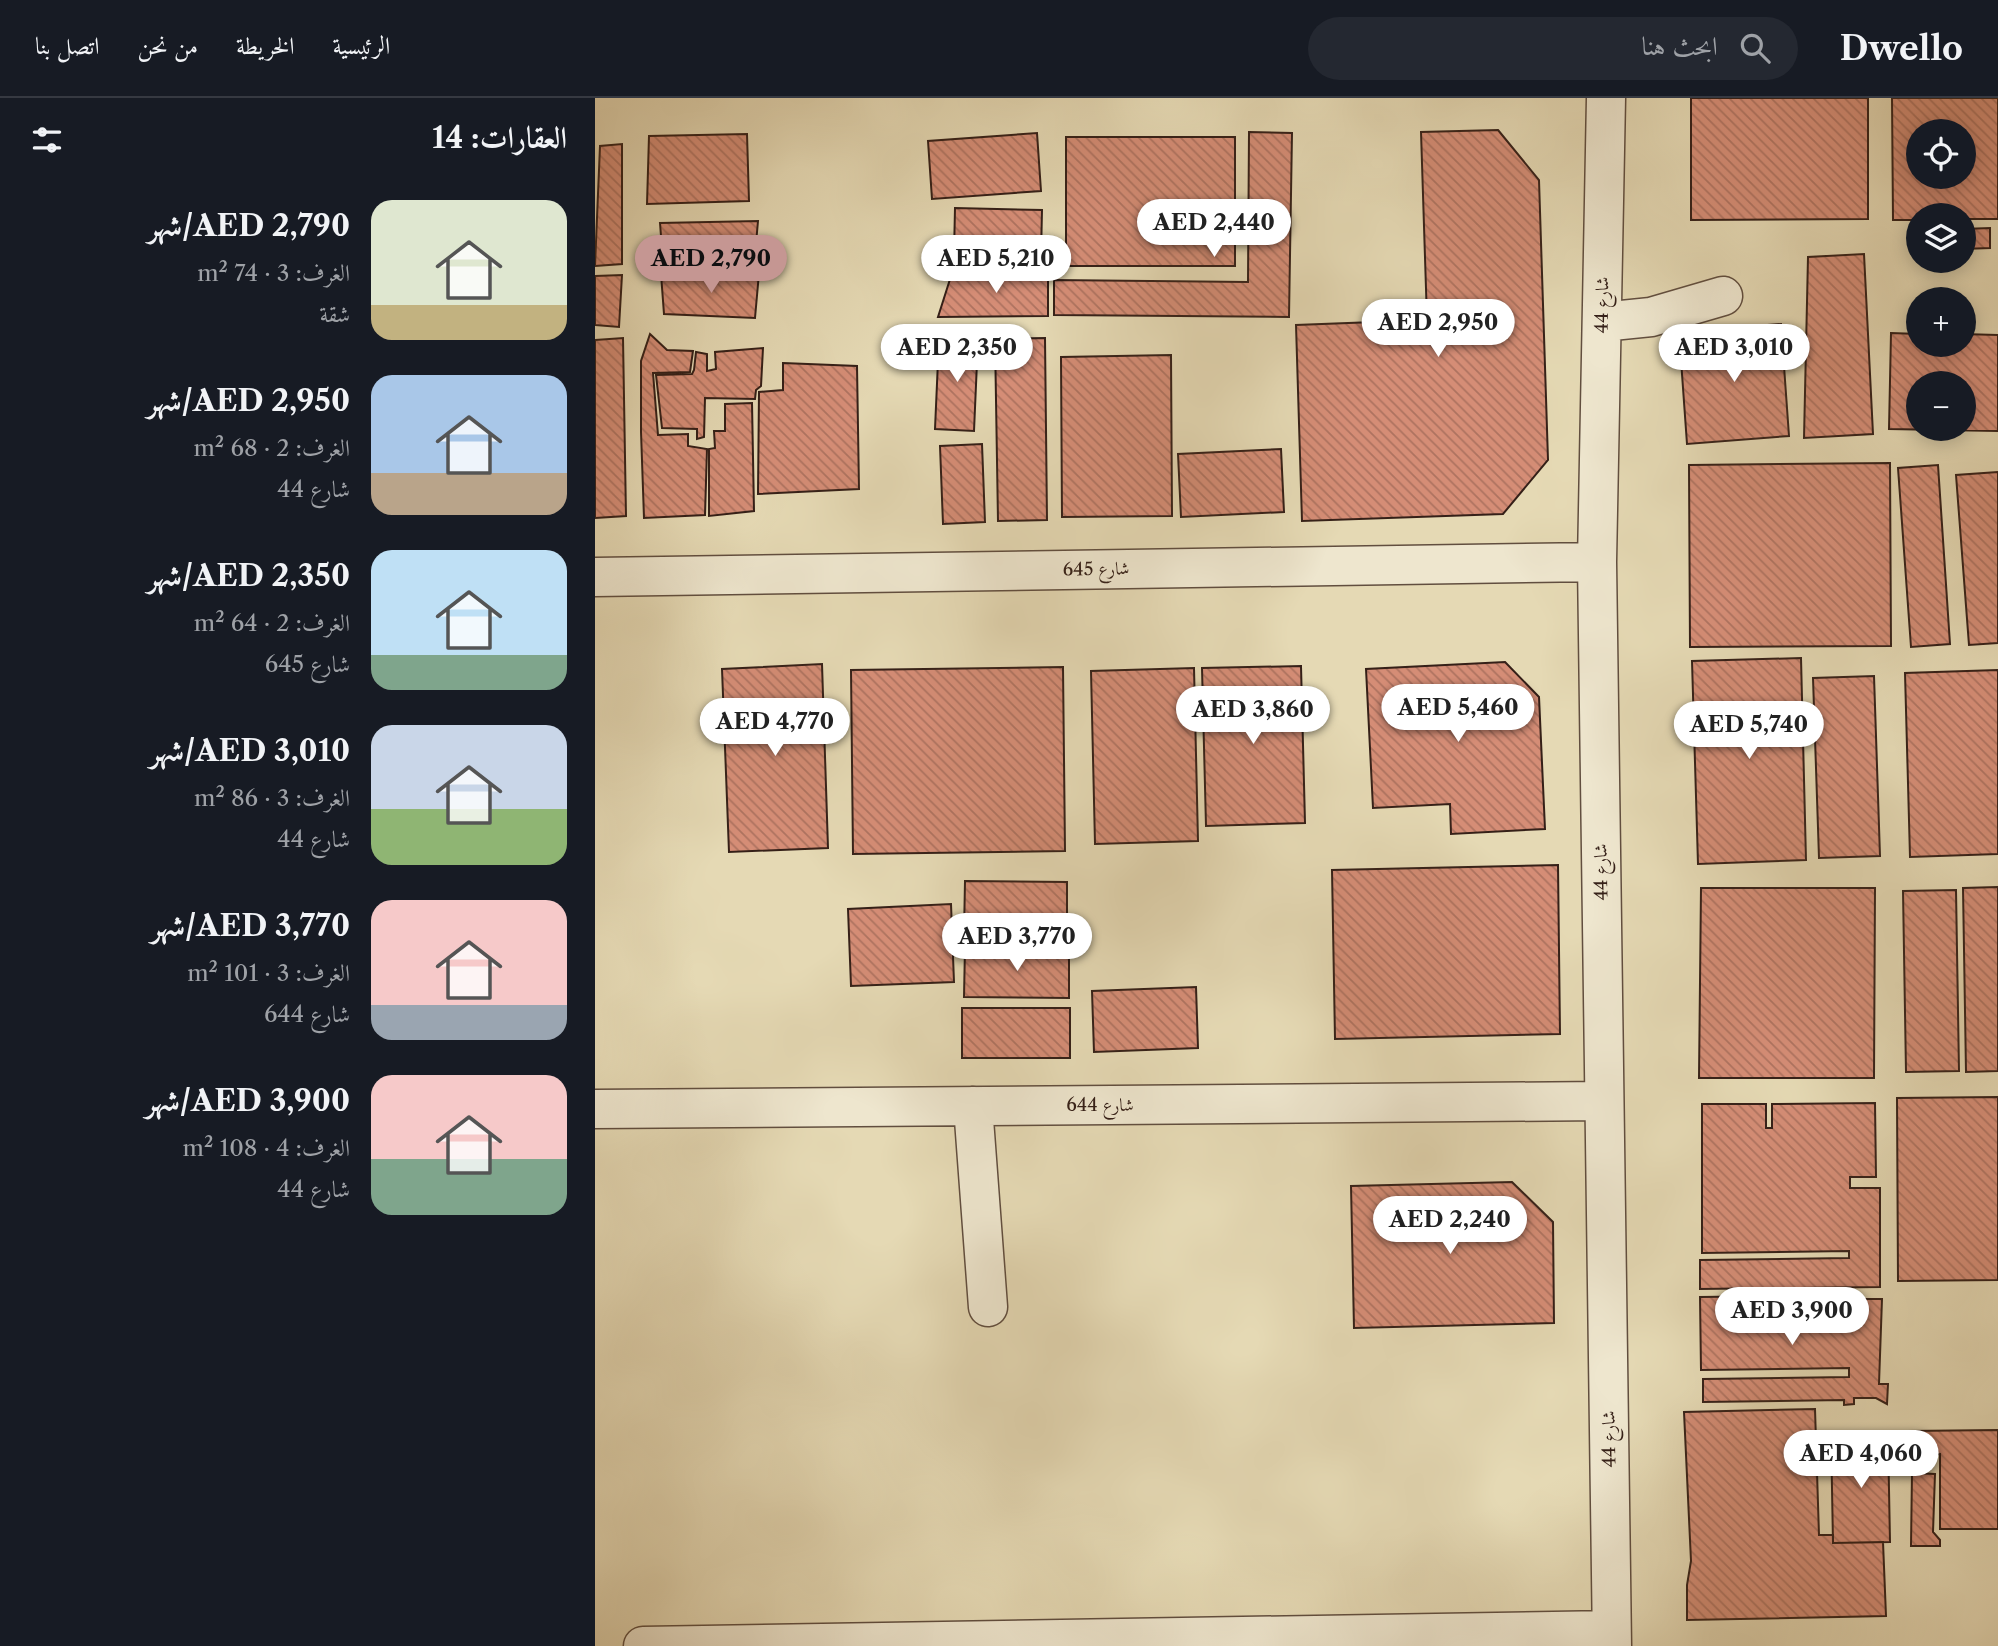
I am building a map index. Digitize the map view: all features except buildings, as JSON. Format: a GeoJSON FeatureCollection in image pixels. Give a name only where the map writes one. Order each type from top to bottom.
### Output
{"type":"FeatureCollection","features":[{"type":"Feature","properties":{"kind":"street","name":"شارع 44"},"geometry":{"type":"LineString","coordinates":[[1606,98],[1597,562],[1611,1638]]}},
{"type":"Feature","properties":{"kind":"street"},"geometry":{"type":"LineString","coordinates":[[1602,321],[1651,317],[1724,296]]}},
{"type":"Feature","properties":{"kind":"street","name":"شارع 645"},"geometry":{"type":"LineString","coordinates":[[595,577],[1597,562]]}},
{"type":"Feature","properties":{"kind":"street","name":"شارع 644"},"geometry":{"type":"LineString","coordinates":[[595,1109],[1604,1101]]}},
{"type":"Feature","properties":{"kind":"street"},"geometry":{"type":"LineString","coordinates":[[973,1106],[988,1307]]}},
{"type":"Feature","properties":{"kind":"street"},"geometry":{"type":"LineString","coordinates":[[643,1646],[1611,1638]]}}]}
